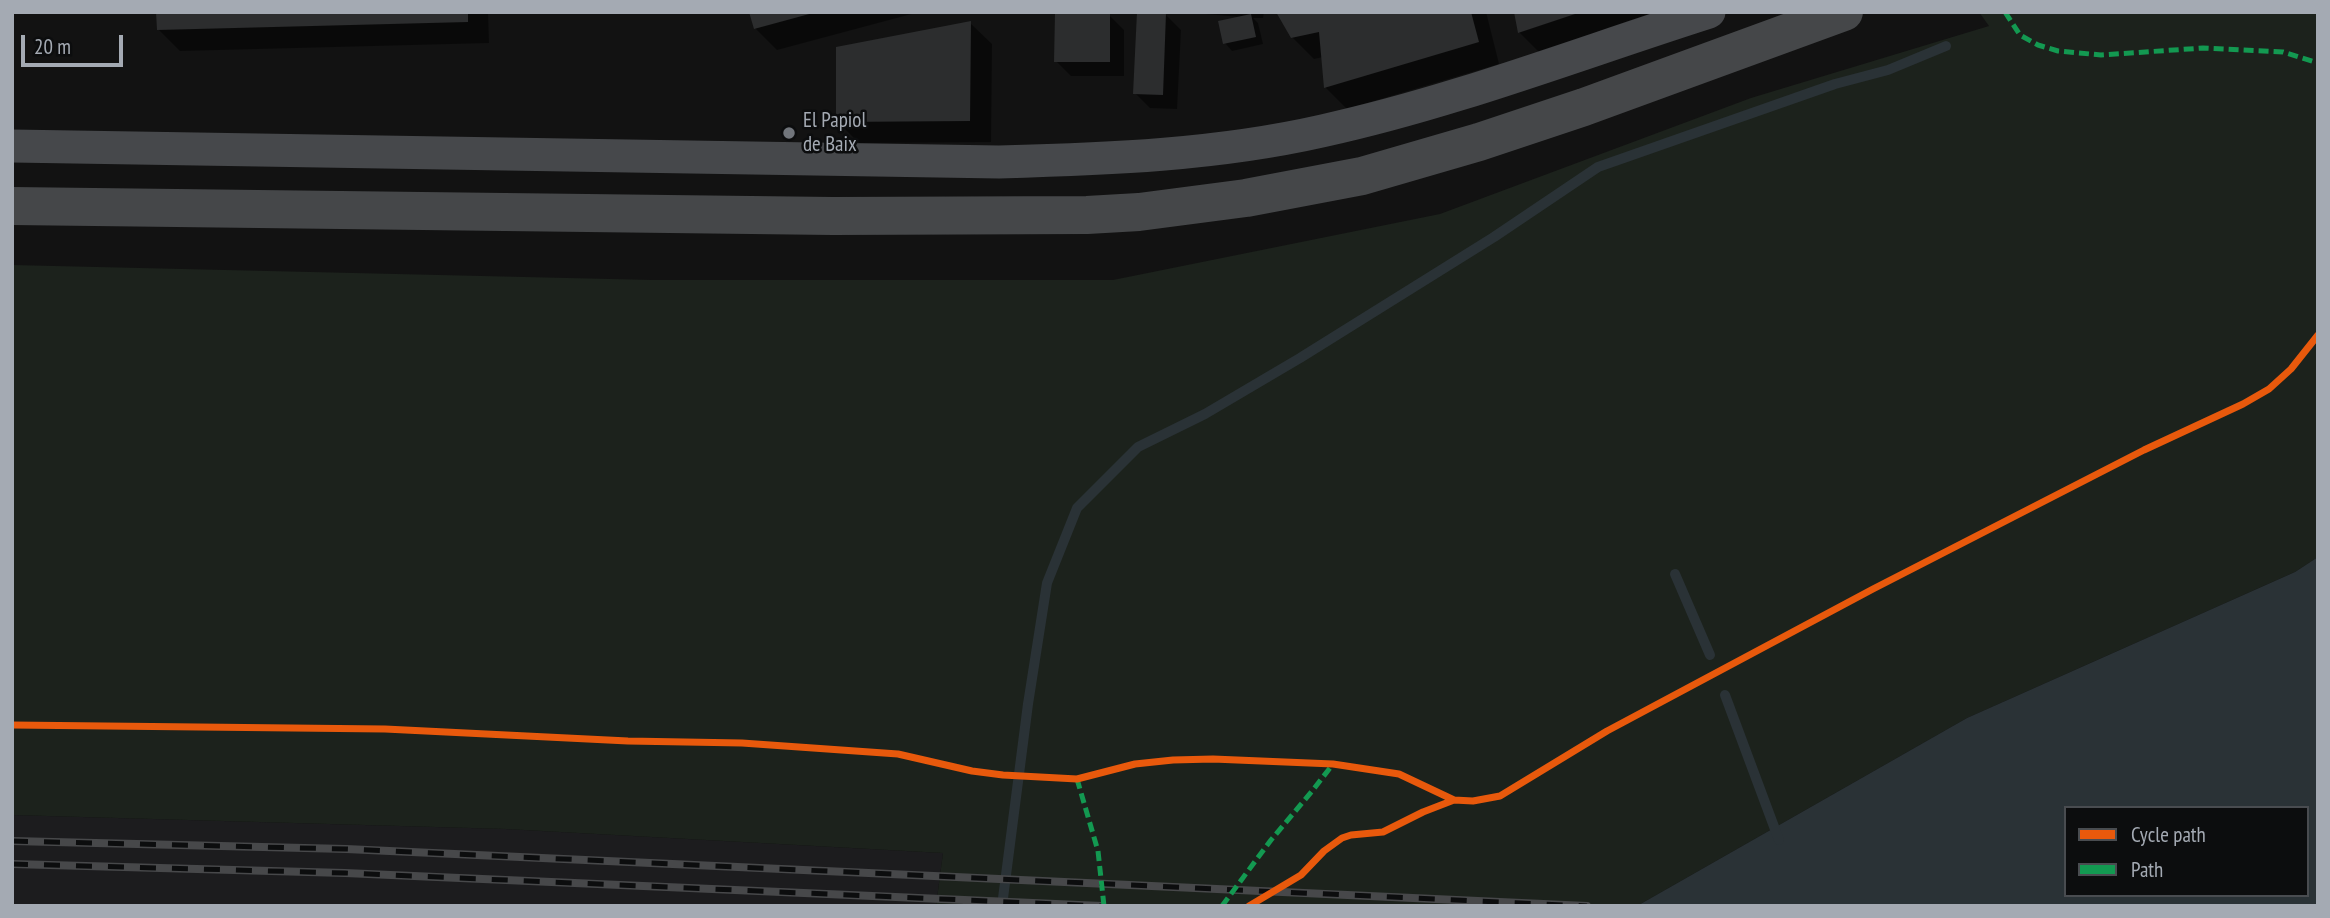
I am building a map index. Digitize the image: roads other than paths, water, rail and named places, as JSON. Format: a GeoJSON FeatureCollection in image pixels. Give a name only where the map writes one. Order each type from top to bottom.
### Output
{"type":"FeatureCollection","features":[{"type":"Feature","properties":{"kind":"main road"},"geometry":{"type":"LineString","coordinates":[[12,206],[833,216],[1087,215],[1139,212],[1246,198],[1363,176],[1479,142],[1584,107],[1844,12]]}},
{"type":"Feature","properties":{"kind":"street"},"geometry":{"type":"LineString","coordinates":[[12,146],[999,162],[1112,159],[1230,148],[1322,131],[1452,97],[1709,12]]}},
{"type":"Feature","properties":{"kind":"waterway"},"geometry":{"type":"LineString","coordinates":[[1002,906],[1028,704],[1047,583],[1077,508],[1138,447],[1205,414],[1300,358],[1494,237],[1598,167],[1835,84],[1888,70],[1946,46]]}},
{"type":"Feature","properties":{"kind":"waterway"},"geometry":{"type":"LineString","coordinates":[[1675,574],[1710,655]]}},
{"type":"Feature","properties":{"kind":"waterway"},"geometry":{"type":"LineString","coordinates":[[1725,695],[1779,840]]}},
{"type":"Feature","properties":{"kind":"railway"},"geometry":{"type":"LineString","coordinates":[[12,841],[346,849],[1587,906]]}},
{"type":"Feature","properties":{"kind":"railway"},"geometry":{"type":"LineString","coordinates":[[12,864],[345,873],[1102,906]]}},
{"type":"Feature","properties":{"kind":"place","name":"El Papiol de Baix"},"geometry":{"type":"Point","coordinates":[789,133]}}]}
